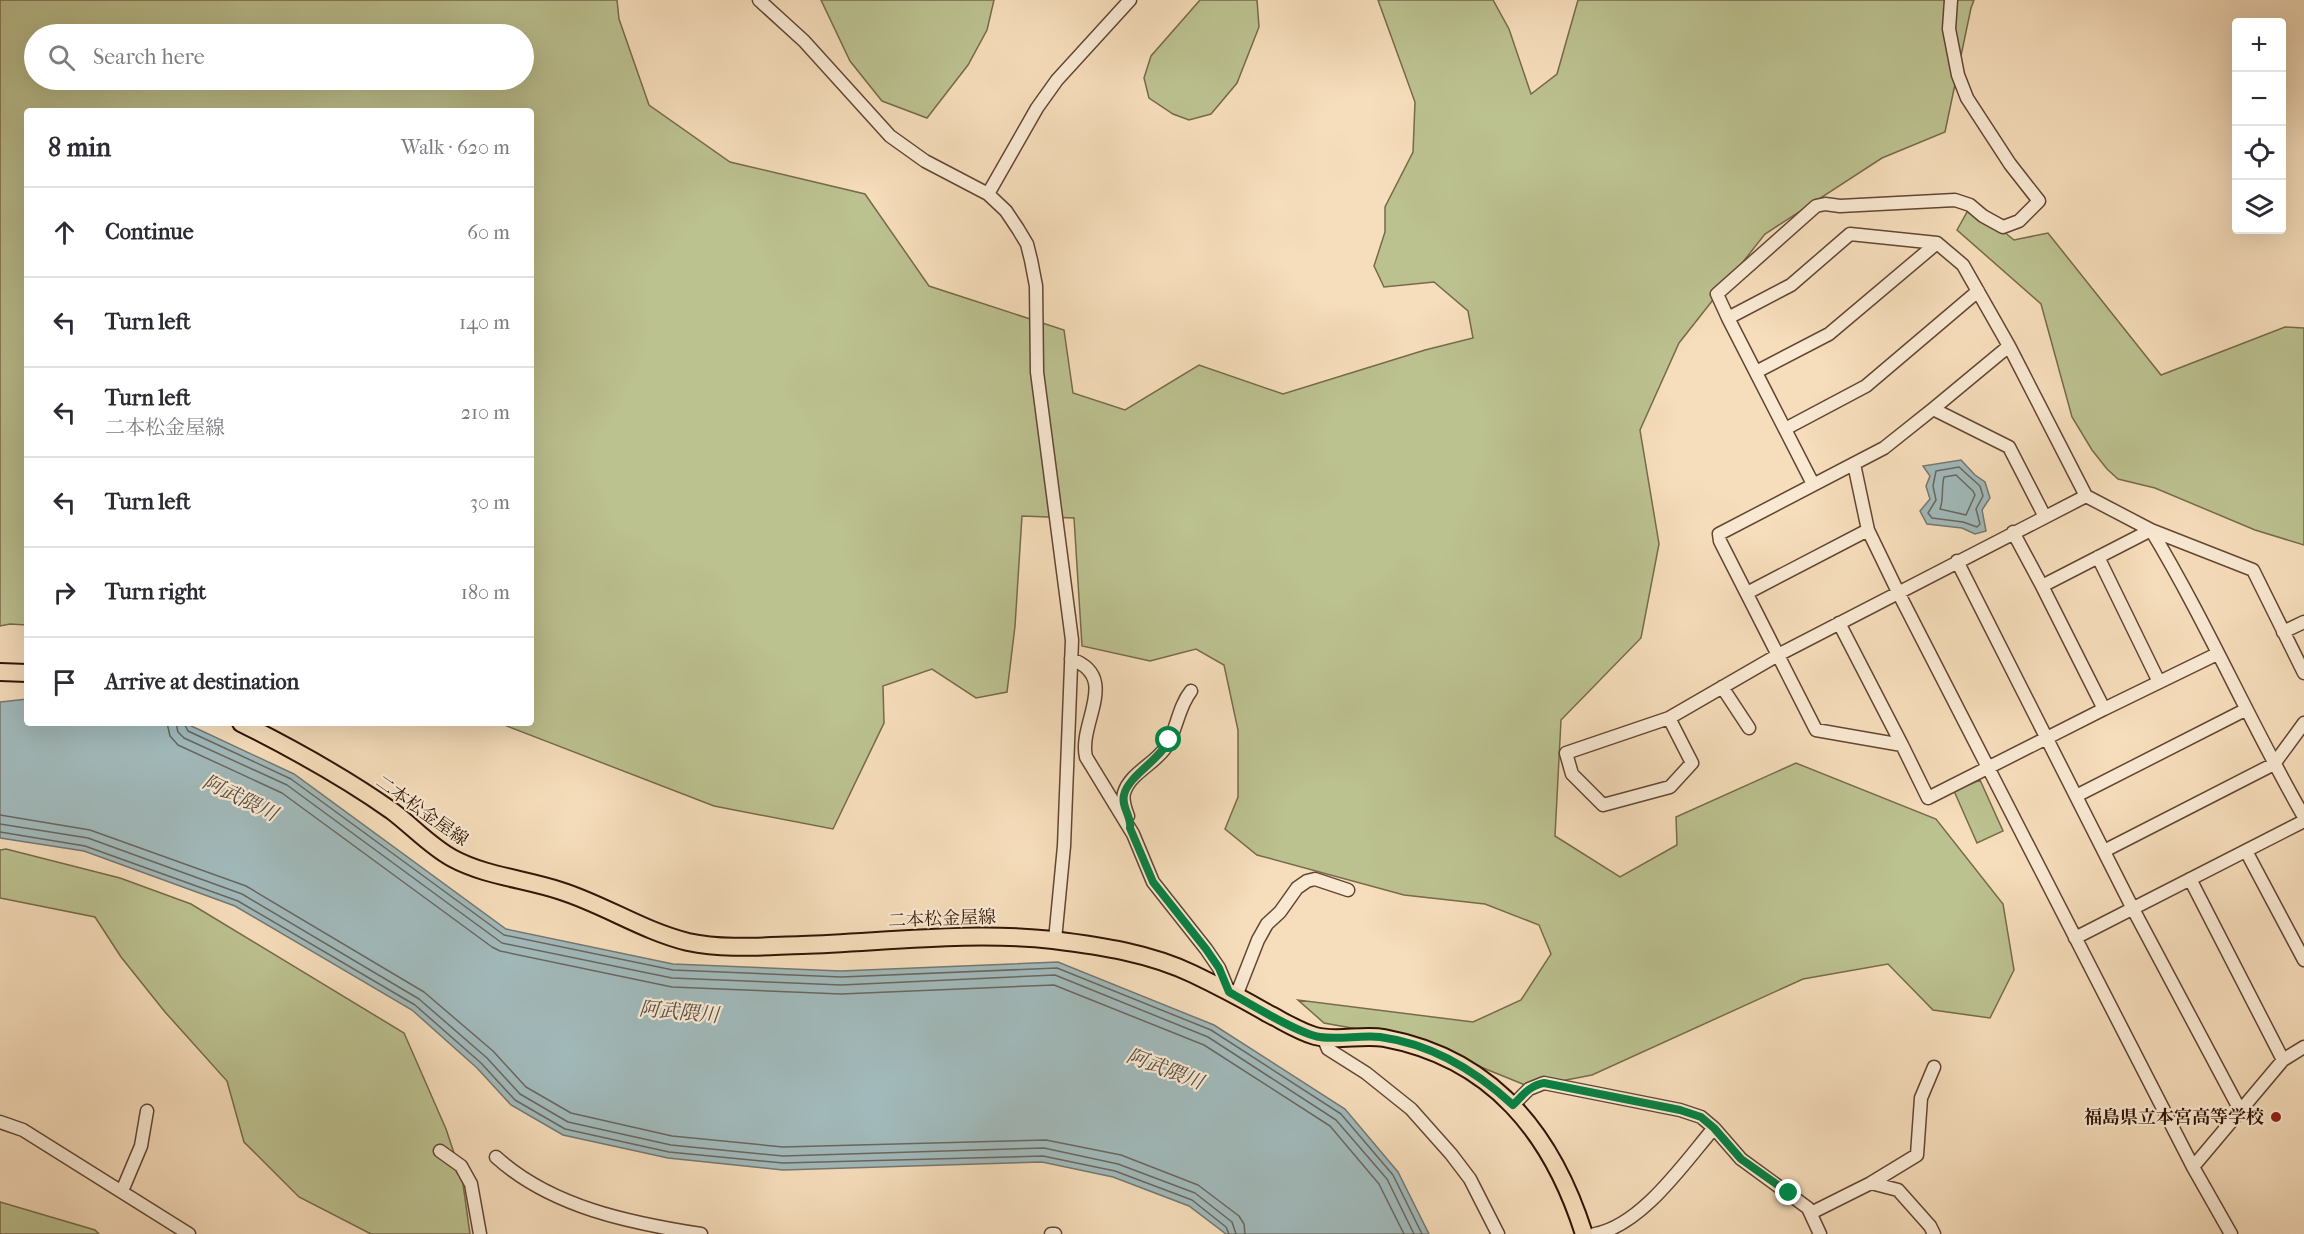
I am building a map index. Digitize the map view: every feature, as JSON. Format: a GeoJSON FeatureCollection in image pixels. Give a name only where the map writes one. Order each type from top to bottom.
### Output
{"type":"FeatureCollection","features":[{"type":"Feature","properties":{"kind":"main road"},"geometry":{"type":"LineString","coordinates":[[0,672],[24,673]]}},
{"type":"Feature","properties":{"kind":"main road","name":"二本松金屋線"},"geometry":{"type":"LineString","coordinates":[[247,726],[313,760],[392,811],[454,859],[482,870],[561,891],[644,928],[693,943],[751,947],[1008,936],[1055,940],[1150,956],[1191,973],[1289,1025],[1323,1037],[1379,1037],[1446,1056],[1480,1077],[1513,1105],[1536,1133],[1566,1183],[1584,1234]]}},
{"type":"Feature","properties":{"kind":"street"},"geometry":{"type":"LineString","coordinates":[[759,0],[804,41],[890,136],[925,161],[988,194],[1006,211],[1018,229],[1031,260],[1036,286],[1037,372],[1072,640],[1064,846],[1055,940]]}},
{"type":"Feature","properties":{"kind":"street"},"geometry":{"type":"LineString","coordinates":[[988,194],[1037,108],[1050,90],[1130,0]]}},
{"type":"Feature","properties":{"kind":"street"},"geometry":{"type":"LineString","coordinates":[[1813,484],[1717,294],[1816,206],[1954,200],[1970,205],[1993,223],[2003,227],[2019,221],[2039,201],[2010,164],[1967,98],[1958,75],[1949,29],[1951,0]]}},
{"type":"Feature","properties":{"kind":"street"},"geometry":{"type":"LineString","coordinates":[[1728,318],[1791,285],[1850,234],[1936,243],[1963,266],[1978,291],[2086,496],[2151,530],[2253,570],[2304,673]]}},
{"type":"Feature","properties":{"kind":"street"},"geometry":{"type":"LineString","coordinates":[[1756,372],[1829,334],[1936,243]]}},
{"type":"Feature","properties":{"kind":"street"},"geometry":{"type":"LineString","coordinates":[[1785,429],[1866,386],[1978,291]]}},
{"type":"Feature","properties":{"kind":"street"},"geometry":{"type":"LineString","coordinates":[[1902,745],[1816,730],[1720,541],[1719,534],[1884,448],[2009,346]]}},
{"type":"Feature","properties":{"kind":"street"},"geometry":{"type":"LineString","coordinates":[[1934,409],[2009,447],[2045,517]]}},
{"type":"Feature","properties":{"kind":"street"},"geometry":{"type":"LineString","coordinates":[[1854,464],[1868,530],[1898,592],[2193,1167],[2231,1234]]}},
{"type":"Feature","properties":{"kind":"street"},"geometry":{"type":"LineString","coordinates":[[1669,718],[1692,763],[1670,787],[1603,805],[1572,774],[1566,753],[1669,718],[1778,655],[2086,496]]}},
{"type":"Feature","properties":{"kind":"street"},"geometry":{"type":"LineString","coordinates":[[1747,593],[1868,530]]}},
{"type":"Feature","properties":{"kind":"street"},"geometry":{"type":"LineString","coordinates":[[2042,586],[2151,530]]}},
{"type":"Feature","properties":{"kind":"street"},"geometry":{"type":"LineString","coordinates":[[2075,938],[2304,819],[2177,573],[2151,530]]}},
{"type":"Feature","properties":{"kind":"street"},"geometry":{"type":"LineString","coordinates":[[2013,532],[2104,709]]}},
{"type":"Feature","properties":{"kind":"street"},"geometry":{"type":"LineString","coordinates":[[2098,557],[2159,682]]}},
{"type":"Feature","properties":{"kind":"street"},"geometry":{"type":"LineString","coordinates":[[1957,561],[2133,909],[2240,1110]]}},
{"type":"Feature","properties":{"kind":"street"},"geometry":{"type":"LineString","coordinates":[[2283,632],[2304,622]]}},
{"type":"Feature","properties":{"kind":"street"},"geometry":{"type":"LineString","coordinates":[[1839,623],[1928,798],[2217,654]]}},
{"type":"Feature","properties":{"kind":"street"},"geometry":{"type":"LineString","coordinates":[[1071,659],[1089,668],[1094,674],[1092,715],[1083,747],[1086,758],[1130,828],[1153,882],[1206,949],[1232,994]]}},
{"type":"Feature","properties":{"kind":"street"},"geometry":{"type":"LineString","coordinates":[[1722,687],[1749,728]]}},
{"type":"Feature","properties":{"kind":"street"},"geometry":{"type":"LineString","coordinates":[[1130,828],[1131,824],[1123,801],[1124,793],[1128,785],[1166,746],[1185,699],[1191,691]]}},
{"type":"Feature","properties":{"kind":"street"},"geometry":{"type":"LineString","coordinates":[[2076,796],[2246,710]]}},
{"type":"Feature","properties":{"kind":"street"},"geometry":{"type":"LineString","coordinates":[[2104,851],[2274,764],[2304,723]]}},
{"type":"Feature","properties":{"kind":"street"},"geometry":{"type":"LineString","coordinates":[[2246,851],[2304,960]]}},
{"type":"Feature","properties":{"kind":"street"},"geometry":{"type":"LineString","coordinates":[[1232,994],[1258,940],[1297,888],[1315,879],[1348,890]]}},
{"type":"Feature","properties":{"kind":"street"},"geometry":{"type":"LineString","coordinates":[[2190,879],[2283,1060]]}},
{"type":"Feature","properties":{"kind":"street"},"geometry":{"type":"LineString","coordinates":[[1323,1037],[1328,1049],[1366,1073],[1411,1109],[1451,1154],[1470,1179],[1498,1234]]}},
{"type":"Feature","properties":{"kind":"street"},"geometry":{"type":"LineString","coordinates":[[2193,1167],[2283,1060],[2304,1047]]}},
{"type":"Feature","properties":{"kind":"street"},"geometry":{"type":"LineString","coordinates":[[1811,1213],[1871,1183],[1917,1155],[1921,1098],[1934,1067]]}},
{"type":"Feature","properties":{"kind":"street"},"geometry":{"type":"LineString","coordinates":[[1513,1105],[1529,1089],[1544,1083],[1680,1110],[1701,1117],[1714,1128],[1741,1159],[1808,1208],[1820,1234]]}},
{"type":"Feature","properties":{"kind":"street"},"geometry":{"type":"LineString","coordinates":[[122,1191],[141,1146],[147,1111]]}},
{"type":"Feature","properties":{"kind":"street"},"geometry":{"type":"LineString","coordinates":[[0,1122],[23,1130],[189,1234]]}},
{"type":"Feature","properties":{"kind":"street"},"geometry":{"type":"LineString","coordinates":[[1595,1234],[1615,1228],[1646,1207],[1714,1128]]}},
{"type":"Feature","properties":{"kind":"street"},"geometry":{"type":"LineString","coordinates":[[440,1151],[461,1166],[471,1184],[480,1234]]}},
{"type":"Feature","properties":{"kind":"street"},"geometry":{"type":"LineString","coordinates":[[496,1157],[535,1184],[588,1209],[623,1220],[701,1234]]}},
{"type":"Feature","properties":{"kind":"street"},"geometry":{"type":"LineString","coordinates":[[1871,1183],[1898,1190],[1930,1226],[1934,1234]]}},
{"type":"Feature","properties":{"kind":"green space"},"geometry":{"type":"Polygon","coordinates":[[[0,0],[617,0],[619,19],[649,105],[730,162],[865,194],[929,286],[1064,330],[1073,393],[1125,410],[1199,365],[1283,394],[1425,350],[1473,338],[1468,311],[1434,282],[1384,287],[1374,266],[1385,232],[1385,207],[1413,152],[1415,102],[1378,0],[1493,0],[1509,29],[1531,94],[1557,74],[1578,0],[1974,0],[1945,132],[1882,158],[1765,234],[1679,343],[1640,430],[1659,544],[1641,638],[1561,720],[1555,836],[1620,877],[1677,845],[1676,817],[1796,763],[1936,819],[2003,904],[2014,970],[1990,1018],[1933,1010],[1888,964],[1803,979],[1592,1075],[1530,1087],[1412,1039],[1324,1023],[1298,1000],[1473,1022],[1521,1000],[1551,954],[1539,925],[1485,904],[1404,895],[1257,855],[1225,829],[1238,797],[1238,730],[1224,665],[1196,649],[1150,661],[1082,646],[1074,518],[1022,516],[1015,626],[1007,692],[976,698],[932,669],[883,686],[884,723],[833,829],[714,806],[507,726],[534,726],[534,108],[24,108],[24,625],[0,626],[0,0]]]}},
{"type":"Feature","properties":{"kind":"green space"},"geometry":{"type":"Polygon","coordinates":[[[821,0],[994,0],[987,30],[968,65],[927,118],[882,101],[850,61],[821,0]]]}},
{"type":"Feature","properties":{"kind":"green space"},"geometry":{"type":"Polygon","coordinates":[[[1200,0],[1257,0],[1259,27],[1237,83],[1211,114],[1189,120],[1173,114],[1149,98],[1144,78],[1151,56],[1200,0]]]}},
{"type":"Feature","properties":{"kind":"green space"},"geometry":{"type":"Polygon","coordinates":[[[1971,205],[2014,240],[2048,233],[2161,375],[2285,327],[2304,328],[2304,545],[2255,530],[2155,488],[2118,479],[2107,469],[2092,450],[2072,417],[2041,304],[1957,230],[1971,205]]]}},
{"type":"Feature","properties":{"kind":"green space"},"geometry":{"type":"Polygon","coordinates":[[[1980,780],[2003,831],[1977,843],[1954,791],[1980,780]]]}},
{"type":"Feature","properties":{"kind":"green space"},"geometry":{"type":"Polygon","coordinates":[[[6,849],[120,878],[191,904],[404,1033],[446,1129],[462,1177],[470,1234],[371,1234],[299,1197],[244,1142],[227,1081],[165,1012],[121,957],[95,917],[0,898],[0,850],[6,849]]]}},
{"type":"Feature","properties":{"kind":"green space"},"geometry":{"type":"Polygon","coordinates":[[[0,1202],[95,1230],[99,1234],[0,1234],[0,1202]]]}},
{"type":"Feature","properties":{"kind":"water"},"geometry":{"type":"Polygon","coordinates":[[[1961,460],[1985,482],[1990,498],[1982,510],[1986,531],[1975,534],[1962,528],[1927,524],[1920,511],[1930,499],[1926,486],[1930,476],[1923,466],[1961,460]]]}},
{"type":"Feature","properties":{"kind":"water","name":"阿武隈川"},"geometry":{"type":"Polygon","coordinates":[[[24,699],[24,726],[191,726],[294,774],[506,929],[673,964],[841,971],[1058,962],[1214,1025],[1345,1109],[1398,1172],[1429,1234],[1226,1234],[1189,1206],[1113,1177],[1042,1162],[783,1170],[668,1158],[563,1135],[511,1105],[477,1068],[412,1010],[235,906],[84,851],[0,838],[0,702],[24,699]]]}},
{"type":"Feature","properties":{"kind":"place","name":"福島県立本宮高等学校"},"geometry":{"type":"Point","coordinates":[2276,1117]}},
{"type":"Feature","properties":{"kind":"route"},"geometry":{"type":"LineString","coordinates":[[1169,740],[1161,754],[1128,785],[1124,793],[1124,806],[1131,824],[1130,828],[1153,882],[1206,949],[1219,968],[1229,992],[1289,1025],[1318,1037],[1379,1037],[1446,1056],[1473,1072],[1513,1105],[1529,1089],[1544,1083],[1680,1110],[1701,1117],[1714,1128],[1741,1159],[1789,1193]]}}]}
